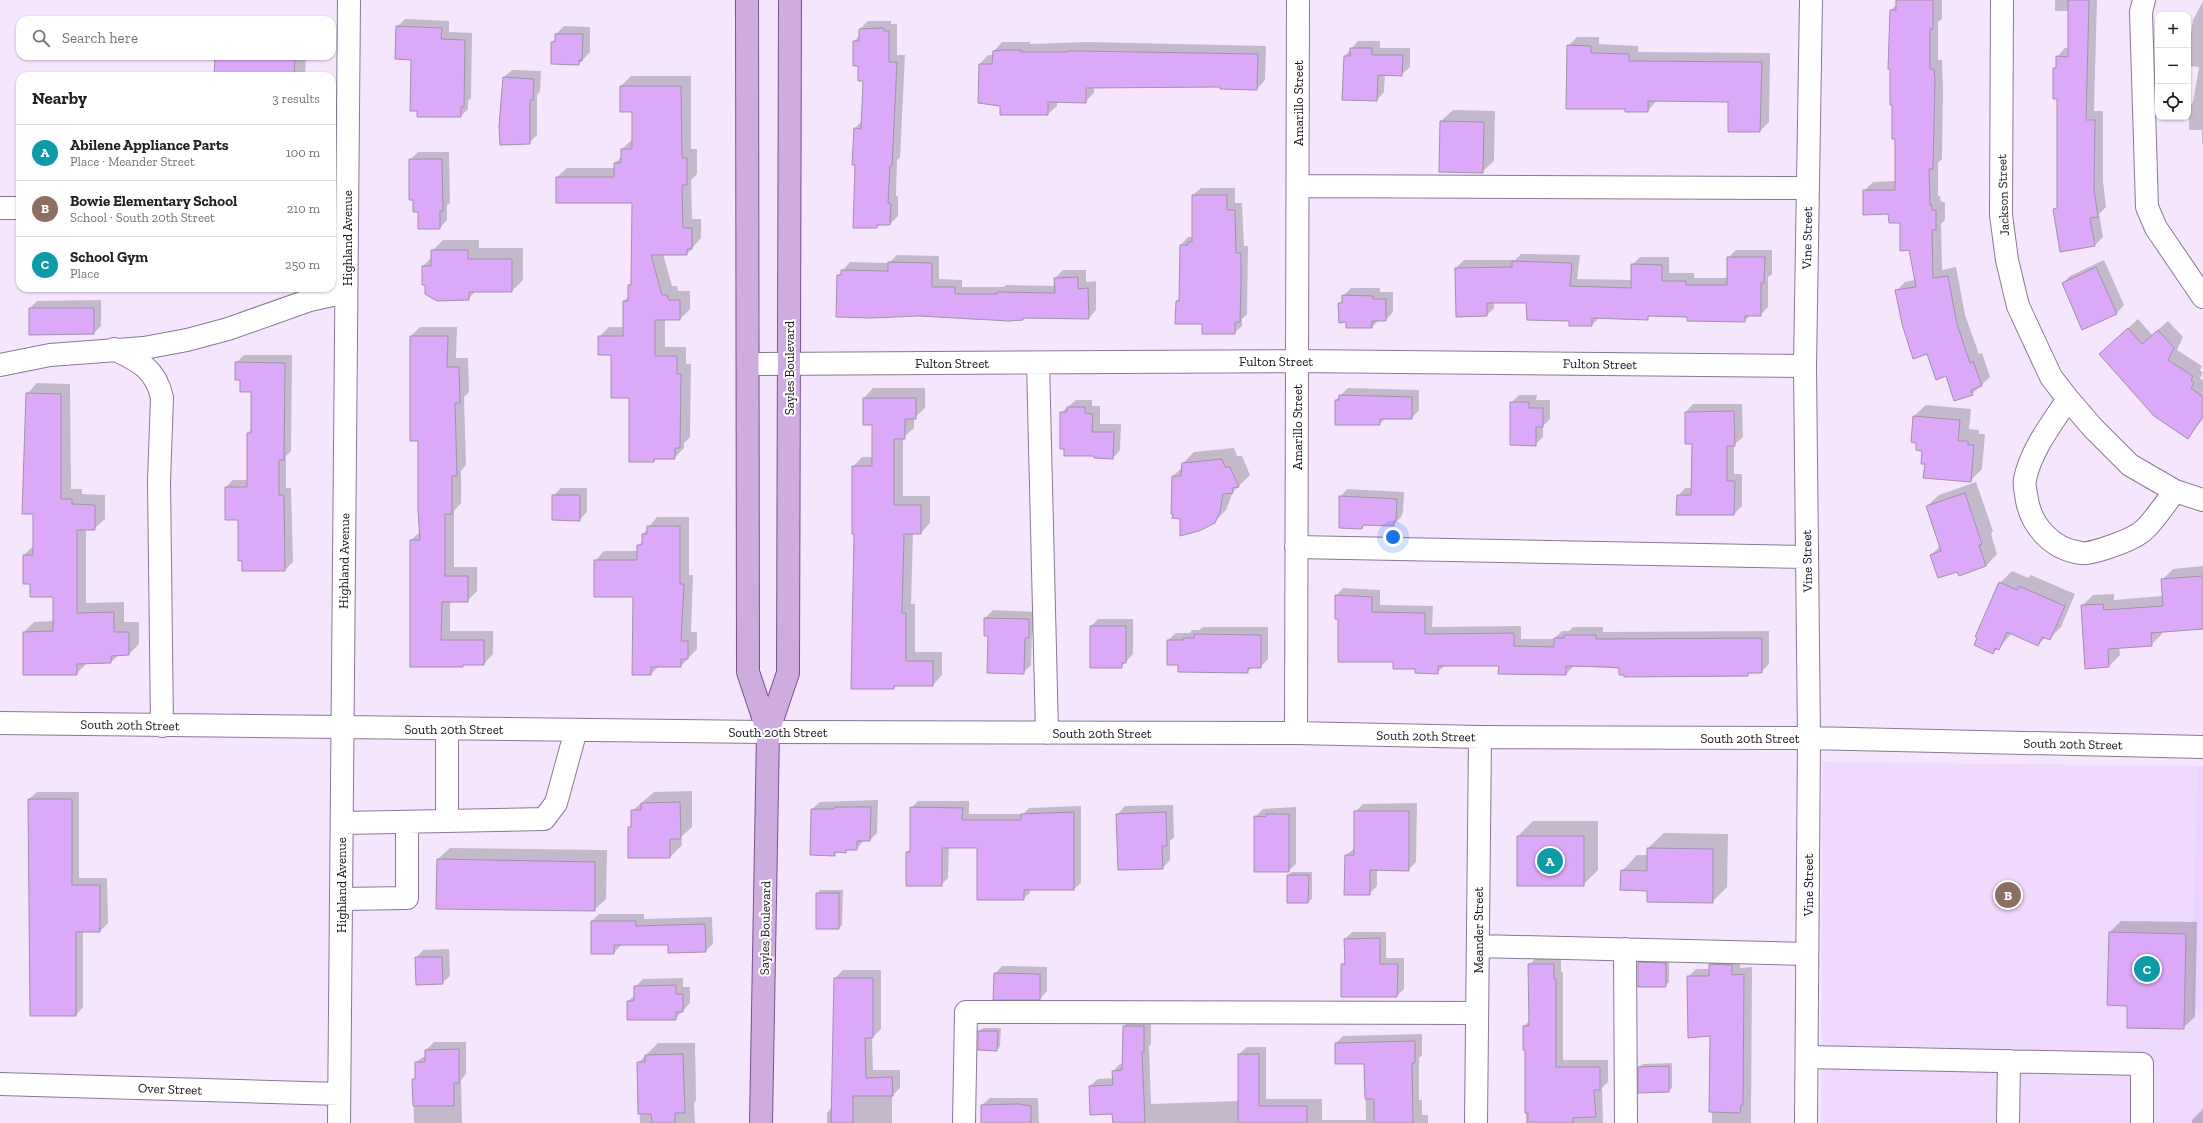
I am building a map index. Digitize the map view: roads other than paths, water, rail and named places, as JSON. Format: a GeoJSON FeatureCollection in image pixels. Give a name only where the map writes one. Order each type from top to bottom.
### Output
{"type":"FeatureCollection","features":[{"type":"Feature","properties":{"kind":"main road","name":"Sayles Boulevard"},"geometry":{"type":"LineString","coordinates":[[747,0],[748,672],[768,732]]}},
{"type":"Feature","properties":{"kind":"main road","name":"Sayles Boulevard"},"geometry":{"type":"LineString","coordinates":[[761,1123],[768,732],[788,673],[790,0]]}},
{"type":"Feature","properties":{"kind":"street","name":"Highland Avenue"},"geometry":{"type":"LineString","coordinates":[[339,1123],[346,292],[339,208],[349,0]]}},
{"type":"Feature","properties":{"kind":"street","name":"Amarillo Street"},"geometry":{"type":"LineString","coordinates":[[1296,733],[1298,0]]}},
{"type":"Feature","properties":{"kind":"street","name":"Vine Street"},"geometry":{"type":"LineString","coordinates":[[1806,1123],[1809,738],[1805,366],[1811,0]]}},
{"type":"Feature","properties":{"kind":"street","name":"Jackson Street"},"geometry":{"type":"LineString","coordinates":[[2002,0],[2001,215],[2007,260],[2018,306],[2052,377],[2068,399],[2093,428],[2130,465],[2175,491],[2203,500]]}},
{"type":"Feature","properties":{"kind":"street"},"geometry":{"type":"LineString","coordinates":[[2144,0],[2141,12],[2146,113],[2147,206],[2156,228],[2203,297]]}},
{"type":"Feature","properties":{"kind":"street"},"geometry":{"type":"LineString","coordinates":[[1298,186],[1808,188]]}},
{"type":"Feature","properties":{"kind":"street"},"geometry":{"type":"LineString","coordinates":[[0,208],[16,208]]}},
{"type":"Feature","properties":{"kind":"street"},"geometry":{"type":"LineString","coordinates":[[0,365],[50,355],[144,348],[187,340],[228,329],[310,300],[346,292]]}},
{"type":"Feature","properties":{"kind":"street"},"geometry":{"type":"LineString","coordinates":[[114,350],[138,361],[152,373],[160,386],[162,398],[159,481],[162,726]]}},
{"type":"Feature","properties":{"kind":"street","name":"Fulton Street"},"geometry":{"type":"LineString","coordinates":[[748,364],[1297,361],[1805,366]]}},
{"type":"Feature","properties":{"kind":"street"},"geometry":{"type":"LineString","coordinates":[[1038,362],[1047,733]]}},
{"type":"Feature","properties":{"kind":"street"},"geometry":{"type":"LineString","coordinates":[[2068,399],[2050,425],[2033,457],[2024,480],[2027,507],[2037,528],[2056,545],[2082,554],[2112,546],[2141,533],[2175,491]]}},
{"type":"Feature","properties":{"kind":"street"},"geometry":{"type":"LineString","coordinates":[[1296,547],[1807,557]]}},
{"type":"Feature","properties":{"kind":"street","name":"South 20th Street"},"geometry":{"type":"LineString","coordinates":[[0,723],[768,732],[1296,733],[1480,737],[1809,738],[2203,747]]}},
{"type":"Feature","properties":{"kind":"street"},"geometry":{"type":"LineString","coordinates":[[447,729],[447,821]]}},
{"type":"Feature","properties":{"kind":"street"},"geometry":{"type":"LineString","coordinates":[[342,823],[544,819],[556,803],[576,730]]}},
{"type":"Feature","properties":{"kind":"street","name":"Meander Street"},"geometry":{"type":"LineString","coordinates":[[1476,1123],[1480,737]]}},
{"type":"Feature","properties":{"kind":"street"},"geometry":{"type":"LineString","coordinates":[[341,899],[407,898],[407,822]]}},
{"type":"Feature","properties":{"kind":"street"},"geometry":{"type":"LineString","coordinates":[[1478,946],[1807,954]]}},
{"type":"Feature","properties":{"kind":"street"},"geometry":{"type":"LineString","coordinates":[[1625,949],[1626,1123]]}},
{"type":"Feature","properties":{"kind":"street"},"geometry":{"type":"LineString","coordinates":[[964,1123],[966,1012],[1477,1013]]}},
{"type":"Feature","properties":{"kind":"street"},"geometry":{"type":"LineString","coordinates":[[1807,1057],[2142,1064],[2142,1123]]}},
{"type":"Feature","properties":{"kind":"street"},"geometry":{"type":"LineString","coordinates":[[2008,1123],[2009,1061]]}},
{"type":"Feature","properties":{"kind":"street","name":"Over Street"},"geometry":{"type":"LineString","coordinates":[[0,1084],[339,1094]]}},
{"type":"Feature","properties":{"kind":"place","name":"Abilene Appliance Parts"},"geometry":{"type":"Point","coordinates":[1550,861]}},
{"type":"Feature","properties":{"kind":"place","name":"Bowie Elementary School"},"geometry":{"type":"Point","coordinates":[2008,895]}},
{"type":"Feature","properties":{"kind":"place","name":"School Gym"},"geometry":{"type":"Point","coordinates":[2147,969]}}]}
